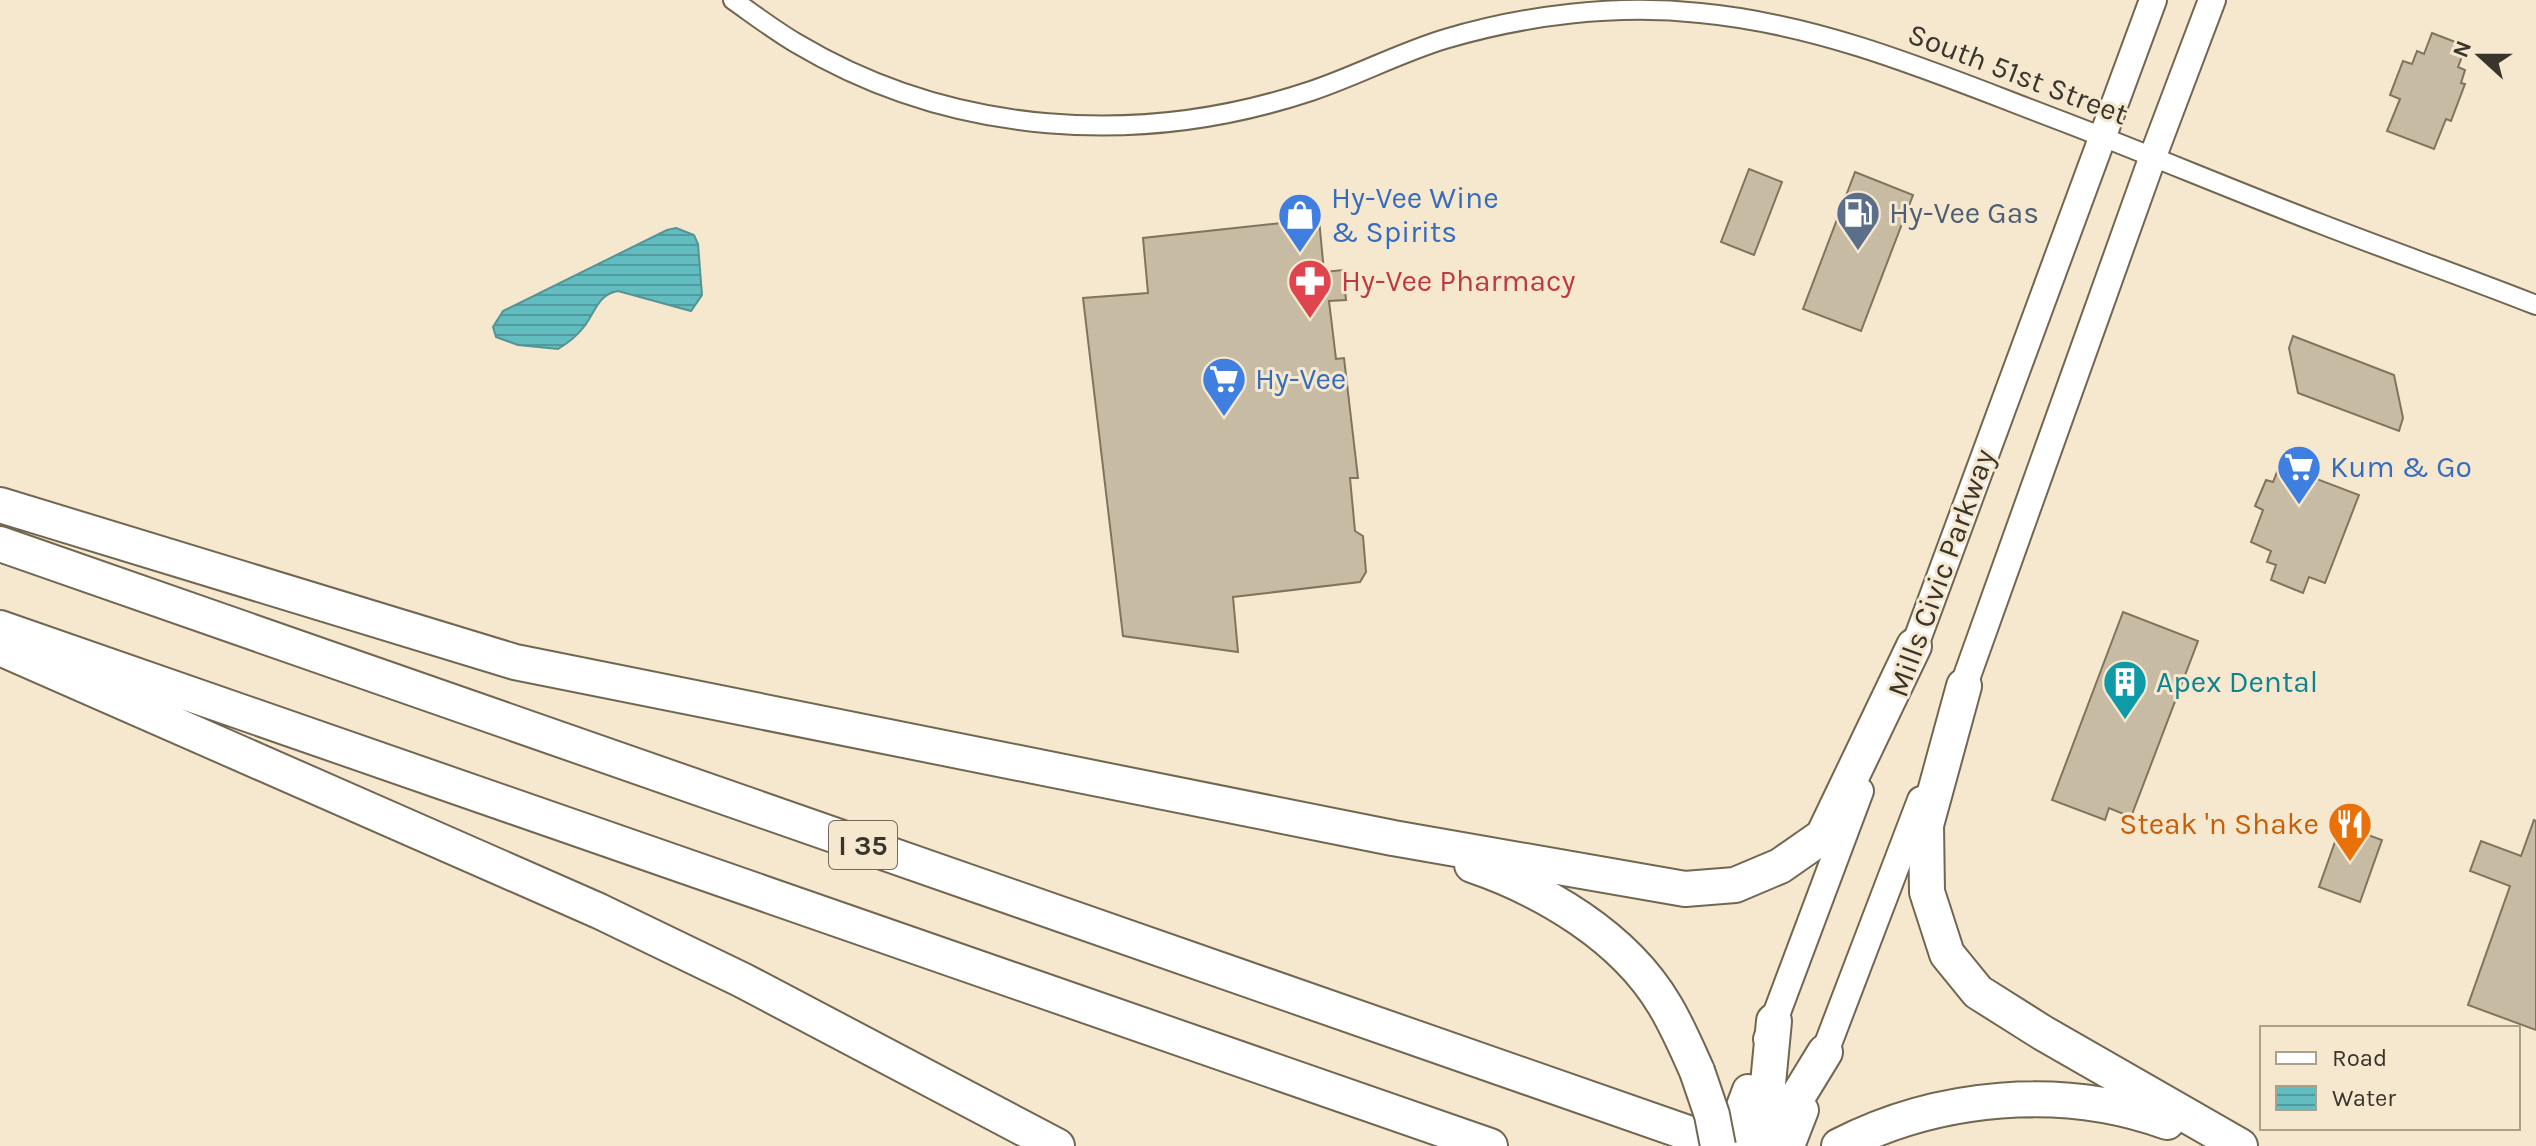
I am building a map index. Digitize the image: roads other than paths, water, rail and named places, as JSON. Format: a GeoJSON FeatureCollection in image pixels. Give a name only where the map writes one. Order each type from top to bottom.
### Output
{"type":"FeatureCollection","features":[{"type":"Feature","properties":{"kind":"highway"},"geometry":{"type":"LineString","coordinates":[[0,505],[515,662],[1393,838],[1685,889],[1735,885],[1780,866],[1823,836],[1914,646]]}},
{"type":"Feature","properties":{"kind":"highway","name":"I 35"},"geometry":{"type":"LineString","coordinates":[[0,544],[1726,1146]]}},
{"type":"Feature","properties":{"kind":"highway","name":"I 35"},"geometry":{"type":"LineString","coordinates":[[0,628],[1490,1146]]}},
{"type":"Feature","properties":{"kind":"highway"},"geometry":{"type":"LineString","coordinates":[[0,648],[599,911],[742,980],[1057,1146]]}},
{"type":"Feature","properties":{"kind":"highway"},"geometry":{"type":"LineString","coordinates":[[1964,686],[1926,825],[1927,892],[1947,954],[1978,992],[2238,1146]]}},
{"type":"Feature","properties":{"kind":"highway"},"geometry":{"type":"LineString","coordinates":[[1393,838],[1484,869],[1571,911],[1620,949],[1664,1003],[1697,1071],[1712,1115],[1718,1146]]}},
{"type":"Feature","properties":{"kind":"highway"},"geometry":{"type":"LineString","coordinates":[[1768,1145],[1777,1101],[1774,1021]]}},
{"type":"Feature","properties":{"kind":"highway"},"geometry":{"type":"LineString","coordinates":[[1777,1101],[1825,1052]]}},
{"type":"Feature","properties":{"kind":"highway"},"geometry":{"type":"LineString","coordinates":[[1854,1140],[1937,1110],[2008,1099],[2070,1100],[2131,1109],[2238,1146]]}},
{"type":"Feature","properties":{"kind":"main road","name":"Mills Civic Parkway"},"geometry":{"type":"LineString","coordinates":[[1774,1021],[2153,0]]}},
{"type":"Feature","properties":{"kind":"main road","name":"Mills Civic Parkway"},"geometry":{"type":"LineString","coordinates":[[1825,1052],[1964,686],[2153,156],[2212,0]]}},
{"type":"Feature","properties":{"kind":"main road"},"geometry":{"type":"LineString","coordinates":[[1726,1146],[1777,1101]]}},
{"type":"Feature","properties":{"kind":"street","name":"South 51st Street"},"geometry":{"type":"LineString","coordinates":[[733,0],[795,43],[907,95],[1008,120],[1080,127],[1169,123],[1256,108],[1317,89],[1445,39],[1507,23],[1568,14],[1696,6],[1819,33],[1881,53],[2536,305]]}},
{"type":"Feature","properties":{"kind":"water"},"geometry":{"type":"Polygon","coordinates":[[[676,228],[694,235],[698,244],[702,295],[691,311],[618,291],[601,300],[580,331],[558,349],[518,345],[496,337],[493,327],[503,311],[676,228]]]}},
{"type":"Feature","properties":{"kind":"place","name":"Hy-Vee Gas"},"geometry":{"type":"Point","coordinates":[1858,252]}},
{"type":"Feature","properties":{"kind":"place","name":"Hy-Vee Wine & Spirits"},"geometry":{"type":"Point","coordinates":[1300,254]}},
{"type":"Feature","properties":{"kind":"place","name":"Hy-Vee Pharmacy"},"geometry":{"type":"Point","coordinates":[1310,320]}},
{"type":"Feature","properties":{"kind":"place","name":"Hy-Vee"},"geometry":{"type":"Point","coordinates":[1224,418]}},
{"type":"Feature","properties":{"kind":"place","name":"Kum & Go"},"geometry":{"type":"Point","coordinates":[2299,506]}},
{"type":"Feature","properties":{"kind":"place","name":"Apex Dental"},"geometry":{"type":"Point","coordinates":[2125,721]}},
{"type":"Feature","properties":{"kind":"place","name":"Steak 'n Shake"},"geometry":{"type":"Point","coordinates":[2350,863]}}]}
